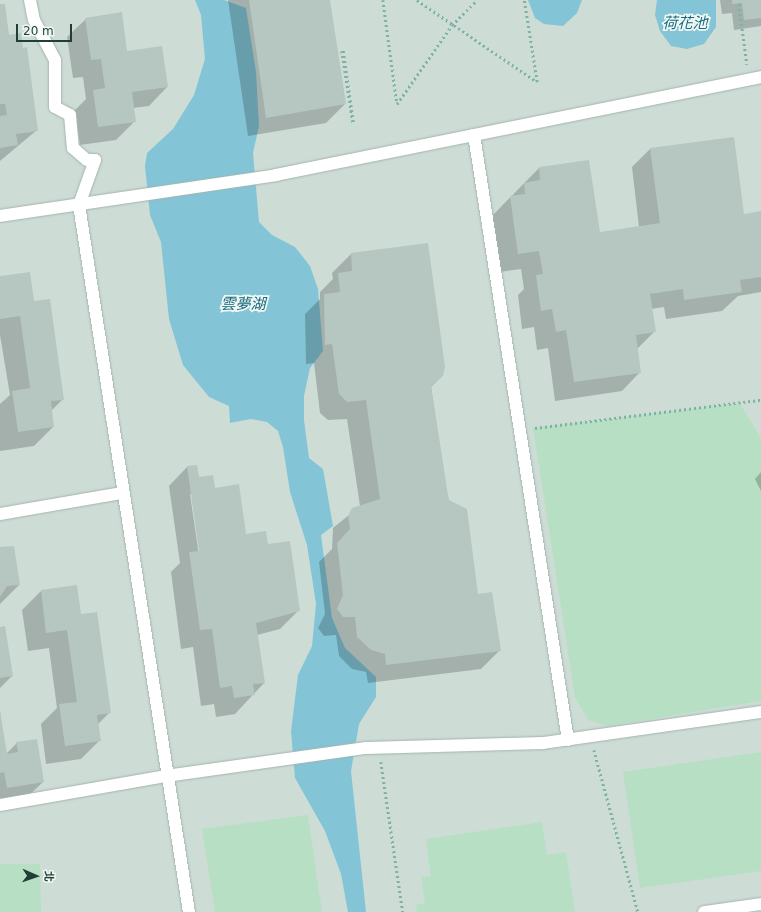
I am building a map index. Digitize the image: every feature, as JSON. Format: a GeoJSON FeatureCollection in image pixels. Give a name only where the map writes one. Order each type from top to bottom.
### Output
{"type":"FeatureCollection","features":[{"type":"Feature","properties":{"kind":"street"},"geometry":{"type":"LineString","coordinates":[[30,0],[34,20],[55,60],[55,107],[70,115],[73,148],[87,160],[95,160],[79,205],[166,776],[189,912]]}},
{"type":"Feature","properties":{"kind":"street"},"geometry":{"type":"LineString","coordinates":[[0,216],[143,197],[276,175],[755,77]]}},
{"type":"Feature","properties":{"kind":"street"},"geometry":{"type":"LineString","coordinates":[[474,135],[568,740]]}},
{"type":"Feature","properties":{"kind":"street"},"geometry":{"type":"LineString","coordinates":[[0,514],[122,493]]}},
{"type":"Feature","properties":{"kind":"street"},"geometry":{"type":"LineString","coordinates":[[0,805],[166,776],[366,748],[568,740],[761,712]]}},
{"type":"Feature","properties":{"kind":"street"},"geometry":{"type":"LineString","coordinates":[[704,912],[761,904]]}},
{"type":"Feature","properties":{"kind":"path"},"geometry":{"type":"LineString","coordinates":[[383,0],[396,104],[452,25],[477,0]]}},
{"type":"Feature","properties":{"kind":"path"},"geometry":{"type":"LineString","coordinates":[[417,0],[537,82],[524,0]]}},
{"type":"Feature","properties":{"kind":"path"},"geometry":{"type":"LineString","coordinates":[[739,4],[755,77]]}},
{"type":"Feature","properties":{"kind":"path"},"geometry":{"type":"LineString","coordinates":[[343,51],[353,122],[343,51]]}},
{"type":"Feature","properties":{"kind":"path"},"geometry":{"type":"LineString","coordinates":[[533,428],[761,400]]}},
{"type":"Feature","properties":{"kind":"path"},"geometry":{"type":"LineString","coordinates":[[592,737],[638,912]]}},
{"type":"Feature","properties":{"kind":"path"},"geometry":{"type":"LineString","coordinates":[[379,747],[403,912]]}},
{"type":"Feature","properties":{"kind":"shaded area"},"geometry":{"type":"Polygon","coordinates":[[[0,0],[761,0],[761,912],[0,912],[0,0]]]}},
{"type":"Feature","properties":{"kind":"green space"},"geometry":{"type":"Polygon","coordinates":[[[740,403],[761,439],[761,701],[608,726],[588,720],[575,697],[533,428],[740,403]]]}},
{"type":"Feature","properties":{"kind":"green space"},"geometry":{"type":"Polygon","coordinates":[[[761,752],[761,871],[640,888],[623,772],[761,752]]]}},
{"type":"Feature","properties":{"kind":"green space"},"geometry":{"type":"Polygon","coordinates":[[[308,815],[322,912],[215,912],[202,829],[308,815]]]}},
{"type":"Feature","properties":{"kind":"green space"},"geometry":{"type":"Polygon","coordinates":[[[542,822],[547,855],[566,852],[575,912],[417,912],[416,905],[425,903],[421,877],[431,876],[426,839],[542,822]]]}},
{"type":"Feature","properties":{"kind":"green space"},"geometry":{"type":"Polygon","coordinates":[[[0,864],[40,864],[41,912],[0,912],[0,864]]]}},
{"type":"Feature","properties":{"kind":"water","name":"雲夢湖"},"geometry":{"type":"Polygon","coordinates":[[[195,0],[224,0],[246,8],[256,72],[259,126],[253,153],[259,222],[272,235],[295,247],[310,266],[318,289],[323,351],[310,368],[304,396],[304,420],[309,458],[323,469],[333,526],[321,535],[332,618],[345,648],[376,677],[376,697],[359,724],[351,771],[366,912],[348,912],[341,874],[325,831],[295,778],[291,731],[298,675],[312,646],[316,604],[307,545],[290,492],[283,447],[278,431],[267,422],[251,419],[230,423],[229,406],[209,397],[183,365],[169,319],[161,242],[150,215],[145,166],[147,153],[173,129],[194,95],[205,59],[201,15],[195,0]]]}},
{"type":"Feature","properties":{"kind":"water"},"geometry":{"type":"Polygon","coordinates":[[[528,0],[582,0],[577,13],[563,26],[544,24],[535,18],[528,0]]]}},
{"type":"Feature","properties":{"kind":"water","name":"荷花池"},"geometry":{"type":"Polygon","coordinates":[[[657,0],[716,0],[716,27],[704,44],[687,49],[671,46],[660,31],[655,15],[657,0]]]}},
{"type":"Feature","properties":{"kind":"building"},"geometry":{"type":"Polygon","coordinates":[[[249,0],[330,0],[346,104],[266,118],[249,0]]]}},
{"type":"Feature","properties":{"kind":"building"},"geometry":{"type":"Polygon","coordinates":[[[732,0],[761,0],[761,18],[744,20],[742,3],[732,4],[732,0]]]}},
{"type":"Feature","properties":{"kind":"building"},"geometry":{"type":"Polygon","coordinates":[[[0,4],[5,4],[9,35],[21,33],[23,48],[27,47],[38,131],[16,134],[18,145],[0,148],[0,116],[7,115],[5,104],[0,104],[0,4]]]}},
{"type":"Feature","properties":{"kind":"building"},"geometry":{"type":"Polygon","coordinates":[[[122,12],[127,51],[162,46],[168,87],[132,92],[136,122],[98,127],[93,90],[105,88],[101,59],[91,60],[85,18],[122,12]]]}},
{"type":"Feature","properties":{"kind":"building"},"geometry":{"type":"Polygon","coordinates":[[[734,137],[744,214],[761,211],[761,277],[740,280],[742,292],[684,300],[683,289],[650,294],[656,332],[636,335],[641,373],[574,382],[566,330],[556,332],[552,309],[541,311],[536,275],[543,274],[539,251],[518,254],[510,196],[525,194],[524,183],[540,180],[539,167],[589,160],[600,232],[660,223],[650,148],[734,137]]]}},
{"type":"Feature","properties":{"kind":"building"},"geometry":{"type":"Polygon","coordinates":[[[428,243],[445,367],[443,376],[431,386],[447,489],[449,500],[467,509],[478,594],[492,592],[501,651],[386,665],[385,654],[371,650],[357,637],[355,617],[343,617],[337,609],[343,595],[337,543],[350,529],[348,516],[352,508],[380,499],[366,400],[347,402],[339,394],[332,344],[325,345],[324,294],[340,292],[338,273],[352,271],[351,253],[428,243]]]}},
{"type":"Feature","properties":{"kind":"building"},"geometry":{"type":"Polygon","coordinates":[[[30,272],[34,301],[50,299],[64,400],[51,401],[54,427],[18,432],[12,391],[30,388],[20,316],[0,319],[0,276],[30,272]]]}},
{"type":"Feature","properties":{"kind":"building"},"geometry":{"type":"Polygon","coordinates":[[[197,465],[199,477],[213,475],[215,488],[239,484],[246,534],[266,531],[268,544],[290,541],[300,611],[256,623],[265,683],[253,684],[255,695],[234,698],[232,686],[220,688],[212,629],[200,630],[189,552],[199,551],[187,466],[197,465]]]}},
{"type":"Feature","properties":{"kind":"building"},"geometry":{"type":"Polygon","coordinates":[[[14,546],[20,585],[7,586],[0,597],[0,547],[14,546]]]}},
{"type":"Feature","properties":{"kind":"building"},"geometry":{"type":"Polygon","coordinates":[[[77,585],[81,614],[97,612],[111,713],[97,715],[101,741],[65,746],[59,704],[77,702],[67,630],[46,633],[41,590],[77,585]]]}},
{"type":"Feature","properties":{"kind":"building"},"geometry":{"type":"Polygon","coordinates":[[[5,626],[13,676],[0,678],[0,627],[5,626]]]}},
{"type":"Feature","properties":{"kind":"building"},"geometry":{"type":"Polygon","coordinates":[[[0,711],[7,754],[18,752],[16,742],[37,739],[44,782],[7,788],[4,772],[0,773],[0,711]]]}}]}
